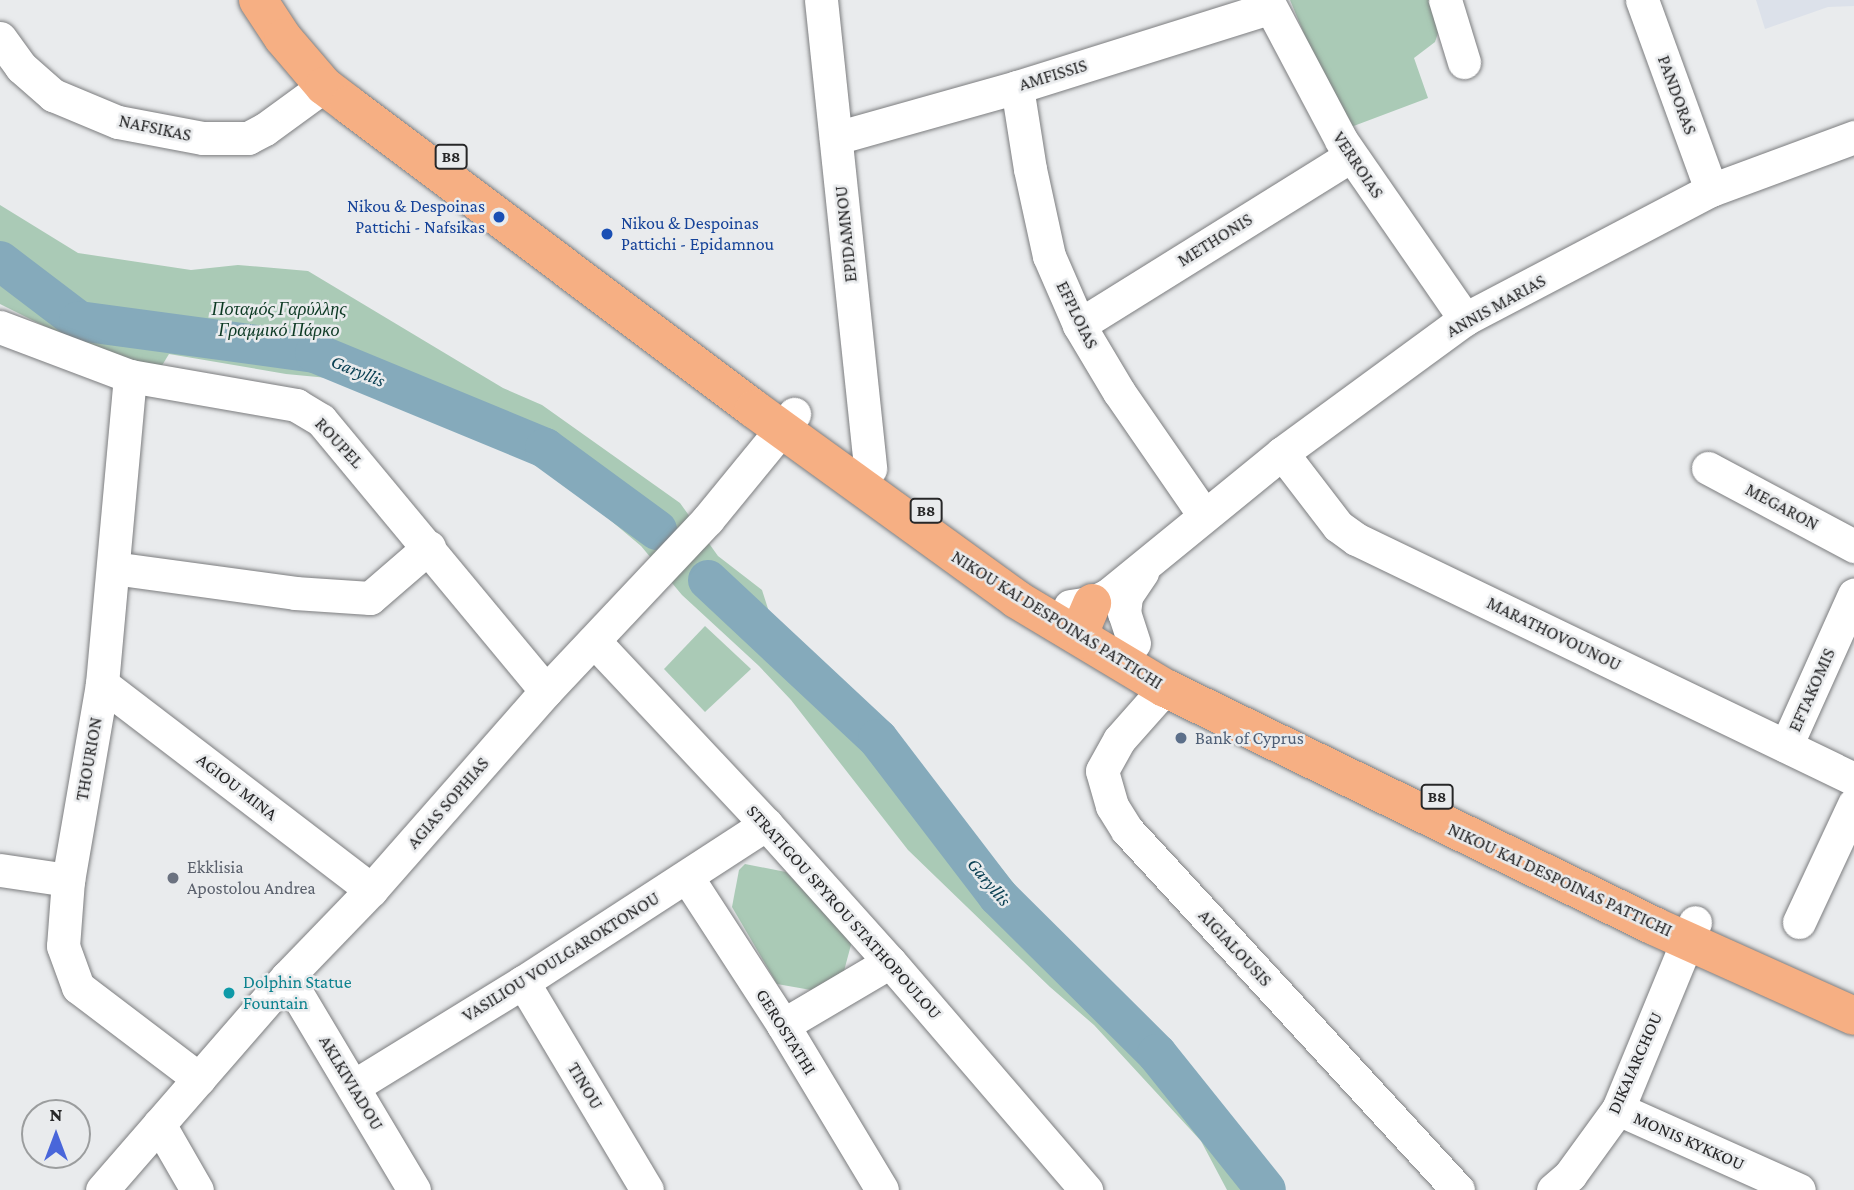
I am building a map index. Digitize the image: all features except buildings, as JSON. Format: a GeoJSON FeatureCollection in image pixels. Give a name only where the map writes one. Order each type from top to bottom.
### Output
{"type":"FeatureCollection","features":[{"type":"Feature","properties":{"kind":"main road","name":"NIKOU KAI DESPOINAS PATTICHI"},"geometry":{"type":"LineString","coordinates":[[258,0],[283,38],[324,86],[497,219],[788,422],[870,468],[983,553],[1083,616],[1165,688],[1691,931],[1854,996]]}},
{"type":"Feature","properties":{"kind":"main road","name":"NIKOU KAI DESPOINAS PATTICHI"},"geometry":{"type":"LineString","coordinates":[[289,0],[306,28],[355,82],[788,422],[962,563],[1083,616],[1854,1016]]}},
{"type":"Feature","properties":{"kind":"street","name":"EPIDAMNOU"},"geometry":{"type":"LineString","coordinates":[[821,0],[870,468]]}},
{"type":"Feature","properties":{"kind":"street"},"geometry":{"type":"LineString","coordinates":[[1445,0],[1464,62]]}},
{"type":"Feature","properties":{"kind":"street","name":"PANDORAS"},"geometry":{"type":"LineString","coordinates":[[1642,0],[1711,190]]}},
{"type":"Feature","properties":{"kind":"street","name":"AMFISSIS"},"geometry":{"type":"LineString","coordinates":[[836,138],[1017,87],[1268,4]]}},
{"type":"Feature","properties":{"kind":"street","name":"VERROIAS"},"geometry":{"type":"LineString","coordinates":[[1268,4],[1350,156],[1465,319]]}},
{"type":"Feature","properties":{"kind":"street","name":"NAFSIKAS"},"geometry":{"type":"LineString","coordinates":[[0,38],[21,67],[53,95],[71,104],[118,122],[203,138],[248,138],[265,129],[324,86]]}},
{"type":"Feature","properties":{"kind":"street","name":"EFPLOIAS"},"geometry":{"type":"LineString","coordinates":[[1017,87],[1030,169],[1049,256],[1079,325],[1119,392],[1204,515]]}},
{"type":"Feature","properties":{"kind":"street","name":"ANNIS MARIAS"},"geometry":{"type":"LineString","coordinates":[[1083,616],[1282,453],[1465,319],[1711,190],[1854,137]]}},
{"type":"Feature","properties":{"kind":"street","name":"METHONIS"},"geometry":{"type":"LineString","coordinates":[[1079,325],[1350,156]]}},
{"type":"Feature","properties":{"kind":"street","name":"ROUPEL"},"geometry":{"type":"LineString","coordinates":[[0,327],[130,376],[296,405],[321,420],[546,691]]}},
{"type":"Feature","properties":{"kind":"street","name":"THOURION"},"geometry":{"type":"LineString","coordinates":[[130,376],[102,684],[68,880],[63,946],[78,987],[199,1079]]}},
{"type":"Feature","properties":{"kind":"street","name":"AGIAS SOPHIAS"},"geometry":{"type":"LineString","coordinates":[[102,1190],[287,977],[371,890],[546,691],[708,519],[788,422]]}},
{"type":"Feature","properties":{"kind":"street","name":"MARATHOVOUNOU"},"geometry":{"type":"LineString","coordinates":[[1282,453],[1331,517],[1356,539],[1854,779]]}},
{"type":"Feature","properties":{"kind":"street","name":"MEGARON"},"geometry":{"type":"LineString","coordinates":[[1708,468],[1854,546]]}},
{"type":"Feature","properties":{"kind":"street"},"geometry":{"type":"LineString","coordinates":[[113,568],[295,593],[370,598],[429,547]]}},
{"type":"Feature","properties":{"kind":"street","name":"ANNIS MARIAS"},"geometry":{"type":"LineString","coordinates":[[1134,643],[1124,613],[1126,596],[1145,567]]}},
{"type":"Feature","properties":{"kind":"street","name":"EFTAKOMIS"},"geometry":{"type":"LineString","coordinates":[[1786,746],[1854,595]]}},
{"type":"Feature","properties":{"kind":"street","name":"STRATIGOU SPYROU STATHOPOULOU"},"geometry":{"type":"LineString","coordinates":[[594,641],[766,824],[890,962],[1086,1190]]}},
{"type":"Feature","properties":{"kind":"street","name":"AGIOU MINA"},"geometry":{"type":"LineString","coordinates":[[102,684],[371,890]]}},
{"type":"Feature","properties":{"kind":"street","name":"AIGIALOUSIS"},"geometry":{"type":"LineString","coordinates":[[1165,688],[1119,740],[1102,771],[1112,806],[1128,830],[1458,1190]]}},
{"type":"Feature","properties":{"kind":"street"},"geometry":{"type":"LineString","coordinates":[[1799,922],[1854,804]]}},
{"type":"Feature","properties":{"kind":"street","name":"VASILIOU VOULGAROKTONOU"},"geometry":{"type":"LineString","coordinates":[[354,1086],[523,982],[766,824]]}},
{"type":"Feature","properties":{"kind":"street"},"geometry":{"type":"LineString","coordinates":[[0,870],[68,880]]}},
{"type":"Feature","properties":{"kind":"street","name":"GEROSTATHI"},"geometry":{"type":"LineString","coordinates":[[687,877],[783,1025],[882,1190]]}},
{"type":"Feature","properties":{"kind":"street","name":"DIKAIARCHOU"},"geometry":{"type":"LineString","coordinates":[[1553,1190],[1570,1175],[1618,1109],[1691,931]]}},
{"type":"Feature","properties":{"kind":"street"},"geometry":{"type":"LineString","coordinates":[[783,1025],[890,962]]}},
{"type":"Feature","properties":{"kind":"street","name":"AKLKIVIADOU"},"geometry":{"type":"LineString","coordinates":[[287,977],[414,1190]]}},
{"type":"Feature","properties":{"kind":"street","name":"TINOU"},"geometry":{"type":"LineString","coordinates":[[523,982],[647,1190]]}},
{"type":"Feature","properties":{"kind":"street","name":"MONIS KYKKOU"},"geometry":{"type":"LineString","coordinates":[[1618,1109],[1799,1190]]}},
{"type":"Feature","properties":{"kind":"street"},"geometry":{"type":"LineString","coordinates":[[159,1124],[197,1190]]}},
{"type":"Feature","properties":{"kind":"shaded area"},"geometry":{"type":"Polygon","coordinates":[[[1756,0],[1854,0],[1854,6],[1828,7],[1765,29],[1756,0]]]}},
{"type":"Feature","properties":{"kind":"green space"},"geometry":{"type":"Polygon","coordinates":[[[1290,0],[1432,0],[1439,30],[1435,42],[1414,58],[1428,98],[1351,127],[1312,53],[1290,0]]]}},
{"type":"Feature","properties":{"kind":"green space","name":"Ποταμός Γαρύλλης Γραμμικό Πάρκο"},"geometry":{"type":"Polygon","coordinates":[[[0,205],[78,253],[191,270],[238,265],[308,271],[503,388],[542,405],[680,503],[718,556],[762,590],[770,615],[952,807],[1028,901],[1140,1022],[1205,1102],[1261,1163],[1274,1190],[1227,1190],[1201,1141],[1094,1025],[1050,987],[908,850],[791,700],[759,666],[682,595],[641,546],[539,460],[349,380],[286,374],[169,354],[158,372],[102,355],[0,304],[0,205]]]}},
{"type":"Feature","properties":{"kind":"green space"},"geometry":{"type":"Polygon","coordinates":[[[705,626],[751,669],[705,712],[664,669],[705,626]]]}},
{"type":"Feature","properties":{"kind":"green space"},"geometry":{"type":"Polygon","coordinates":[[[745,864],[786,872],[852,941],[844,971],[811,990],[777,984],[732,907],[739,870],[745,864]]]}},
{"type":"Feature","properties":{"kind":"waterway","name":"Garyllis"},"geometry":{"type":"LineString","coordinates":[[0,261],[79,321],[315,353],[545,448],[657,530]]}},
{"type":"Feature","properties":{"kind":"waterway","name":"Garyllis"},"geometry":{"type":"LineString","coordinates":[[708,580],[878,739],[998,896],[1157,1054],[1266,1190]]}},
{"type":"Feature","properties":{"kind":"place","name":"Nikou & Despoinas Pattichi - Nafsikas"},"geometry":{"type":"Point","coordinates":[499,217]}},
{"type":"Feature","properties":{"kind":"place","name":"Nikou & Despoinas Pattichi - Epidamnou"},"geometry":{"type":"Point","coordinates":[607,234]}},
{"type":"Feature","properties":{"kind":"place","name":"Bank of Cyprus"},"geometry":{"type":"Point","coordinates":[1181,738]}},
{"type":"Feature","properties":{"kind":"place","name":"Ekklisia Apostolou Andrea"},"geometry":{"type":"Point","coordinates":[173,878]}},
{"type":"Feature","properties":{"kind":"place","name":"Dolphin Statue Fountain"},"geometry":{"type":"Point","coordinates":[229,993]}}]}
